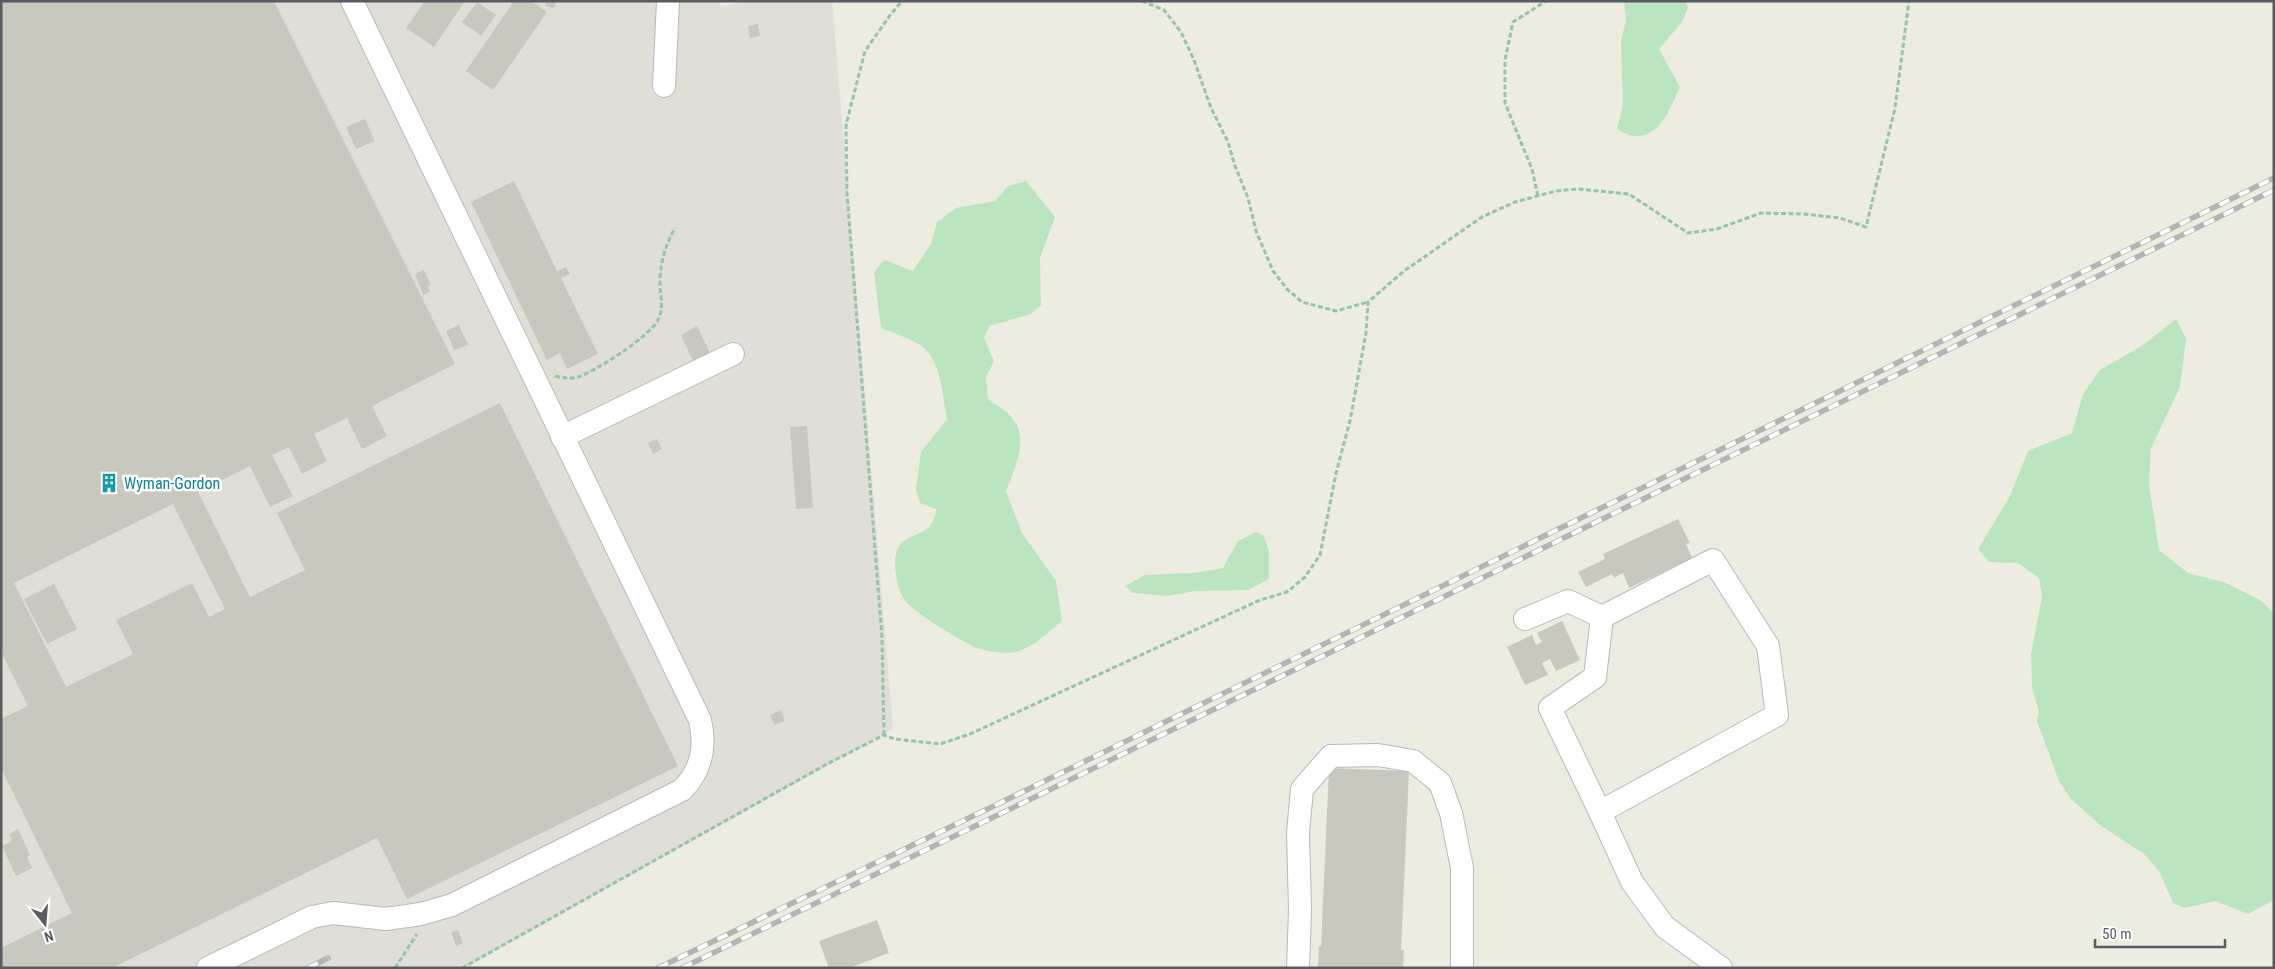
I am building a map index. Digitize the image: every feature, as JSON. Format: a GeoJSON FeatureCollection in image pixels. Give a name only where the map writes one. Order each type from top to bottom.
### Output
{"type":"FeatureCollection","features":[{"type":"Feature","properties":{"kind":"lane"},"geometry":{"type":"LineString","coordinates":[[208,968],[312,918],[333,913],[386,918],[421,914],[452,905],[682,790],[691,782],[704,751],[704,736],[700,720],[352,1]]}},
{"type":"Feature","properties":{"kind":"lane"},"geometry":{"type":"LineString","coordinates":[[664,86],[668,1]]}},
{"type":"Feature","properties":{"kind":"lane"},"geometry":{"type":"LineString","coordinates":[[562,437],[733,354]]}},
{"type":"Feature","properties":{"kind":"lane"},"geometry":{"type":"LineString","coordinates":[[1600,812],[1777,715],[1768,646],[1713,560],[1602,617]]}},
{"type":"Feature","properties":{"kind":"lane"},"geometry":{"type":"LineString","coordinates":[[1525,619],[1568,601],[1602,617]]}},
{"type":"Feature","properties":{"kind":"lane"},"geometry":{"type":"LineString","coordinates":[[1602,617],[1595,677],[1550,708],[1632,882],[1665,927],[1721,968]]}},
{"type":"Feature","properties":{"kind":"lane"},"geometry":{"type":"LineString","coordinates":[[1298,968],[1300,910],[1298,833],[1302,789],[1331,756],[1378,754],[1413,761],[1440,783],[1451,813],[1462,868],[1462,968]]}},
{"type":"Feature","properties":{"kind":"path"},"geometry":{"type":"LineString","coordinates":[[884,735],[882,638],[846,193],[846,125],[865,51],[902,1]]}},
{"type":"Feature","properties":{"kind":"path"},"geometry":{"type":"LineString","coordinates":[[1142,1],[1164,10],[1180,32],[1194,60],[1211,108],[1228,142],[1248,198],[1256,231],[1273,271],[1287,289],[1302,302],[1336,311],[1368,302],[1404,271],[1482,217],[1515,202],[1556,191],[1578,189],[1629,194],[1688,233],[1717,229],[1761,212],[1840,218],[1866,227],[1895,108],[1909,1]]}},
{"type":"Feature","properties":{"kind":"path"},"geometry":{"type":"LineString","coordinates":[[1538,196],[1532,170],[1505,103],[1505,60],[1513,22],[1546,1]]}},
{"type":"Feature","properties":{"kind":"path"},"geometry":{"type":"LineString","coordinates":[[530,370],[566,379],[578,377],[601,366],[646,334],[658,320],[662,301],[660,281],[662,262],[666,242],[675,228]]}},
{"type":"Feature","properties":{"kind":"path"},"geometry":{"type":"LineString","coordinates":[[462,968],[827,764],[884,735],[904,741],[940,744],[970,734],[1260,600],[1287,592],[1305,577],[1320,554],[1336,472],[1350,421],[1366,333],[1368,302]]}},
{"type":"Feature","properties":{"kind":"path"},"geometry":{"type":"LineString","coordinates":[[395,968],[418,933]]}},
{"type":"Feature","properties":{"kind":"shaded area","name":"Wyman-Gordon"},"geometry":{"type":"Polygon","coordinates":[[[1,1],[718,1],[721,6],[750,1],[832,1],[893,729],[465,968],[1,968],[1,1]]]}},
{"type":"Feature","properties":{"kind":"green space"},"geometry":{"type":"Polygon","coordinates":[[[1624,1],[1686,1],[1688,8],[1682,22],[1659,49],[1680,87],[1664,119],[1652,132],[1644,135],[1630,135],[1617,129],[1623,106],[1621,41],[1626,20],[1624,1]]]}},
{"type":"Feature","properties":{"kind":"green space"},"geometry":{"type":"Polygon","coordinates":[[[1026,181],[1055,217],[1040,258],[1041,305],[1031,314],[989,326],[984,338],[994,361],[986,377],[988,399],[1007,412],[1017,426],[1020,435],[1019,454],[1006,491],[1022,533],[1056,581],[1062,621],[1043,637],[1022,650],[1004,653],[980,649],[951,634],[917,611],[904,599],[899,589],[895,565],[899,546],[930,526],[936,509],[920,503],[916,489],[921,452],[947,419],[940,379],[933,359],[927,351],[915,342],[881,328],[874,272],[884,260],[913,271],[931,244],[937,222],[956,208],[995,201],[1008,186],[1026,181]]]}},
{"type":"Feature","properties":{"kind":"green space"},"geometry":{"type":"Polygon","coordinates":[[[2176,319],[2186,339],[2180,387],[2151,448],[2149,484],[2159,550],[2188,573],[2226,583],[2262,601],[2274,614],[2274,900],[2248,914],[2215,901],[2185,908],[2173,903],[2159,871],[2144,854],[2100,825],[2070,798],[2059,781],[2037,721],[2039,712],[2032,688],[2031,654],[2042,597],[2039,578],[2018,563],[1989,562],[1978,549],[2009,498],[2028,451],[2072,433],[2083,394],[2100,370],[2143,345],[2176,319]]]}},
{"type":"Feature","properties":{"kind":"green space"},"geometry":{"type":"Polygon","coordinates":[[[1256,532],[1264,536],[1269,552],[1269,579],[1248,590],[1195,591],[1168,596],[1133,593],[1125,586],[1145,575],[1193,573],[1223,568],[1238,541],[1256,532]]]}},
{"type":"Feature","properties":{"kind":"building","name":"Wyman-Gordon"},"geometry":{"type":"Polygon","coordinates":[[[1,1],[274,1],[455,364],[372,406],[387,436],[362,449],[347,418],[314,434],[327,461],[302,474],[289,447],[272,455],[293,496],[270,507],[250,466],[198,492],[250,597],[305,570],[277,513],[500,403],[678,766],[407,899],[377,838],[112,968],[1,968],[1,948],[72,913],[1,768],[1,719],[28,706],[1,652],[1,1]],[[173,504],[14,583],[66,687],[133,654],[116,620],[192,583],[209,617],[225,609],[173,504]]]}},
{"type":"Feature","properties":{"kind":"building"},"geometry":{"type":"Polygon","coordinates":[[[425,1],[465,1],[434,47],[406,28],[425,1]]]}},
{"type":"Feature","properties":{"kind":"building"},"geometry":{"type":"Polygon","coordinates":[[[514,1],[531,1],[547,12],[493,90],[466,71],[514,1]]]}},
{"type":"Feature","properties":{"kind":"building"},"geometry":{"type":"Polygon","coordinates":[[[547,1],[557,1],[553,9],[545,5],[547,1]]]}},
{"type":"Feature","properties":{"kind":"building"},"geometry":{"type":"Polygon","coordinates":[[[477,2],[496,15],[481,36],[462,22],[477,2]]]}},
{"type":"Feature","properties":{"kind":"building"},"geometry":{"type":"Polygon","coordinates":[[[758,24],[760,36],[750,38],[748,26],[758,24]]]}},
{"type":"Feature","properties":{"kind":"building"},"geometry":{"type":"Polygon","coordinates":[[[365,119],[375,141],[356,149],[346,127],[365,119]]]}},
{"type":"Feature","properties":{"kind":"building"},"geometry":{"type":"Polygon","coordinates":[[[514,181],[557,271],[566,267],[570,274],[561,278],[598,354],[567,369],[560,353],[547,360],[471,202],[514,181]]]}},
{"type":"Feature","properties":{"kind":"building"},"geometry":{"type":"Polygon","coordinates":[[[424,270],[431,285],[428,286],[430,292],[423,295],[415,274],[424,270]]]}},
{"type":"Feature","properties":{"kind":"building"},"geometry":{"type":"Polygon","coordinates":[[[459,325],[468,345],[454,350],[446,331],[459,325]]]}},
{"type":"Feature","properties":{"kind":"building"},"geometry":{"type":"Polygon","coordinates":[[[697,326],[712,357],[695,365],[681,335],[697,326]]]}},
{"type":"Feature","properties":{"kind":"building"},"geometry":{"type":"Polygon","coordinates":[[[807,426],[813,508],[796,509],[790,427],[807,426]]]}},
{"type":"Feature","properties":{"kind":"building"},"geometry":{"type":"Polygon","coordinates":[[[657,439],[662,449],[653,454],[648,443],[657,439]]]}},
{"type":"Feature","properties":{"kind":"building"},"geometry":{"type":"Polygon","coordinates":[[[1678,519],[1690,543],[1686,544],[1692,558],[1629,588],[1623,573],[1614,578],[1612,574],[1586,587],[1578,572],[1605,559],[1603,554],[1678,519]]]}},
{"type":"Feature","properties":{"kind":"building"},"geometry":{"type":"Polygon","coordinates":[[[54,584],[77,629],[47,644],[24,599],[54,584]]]}},
{"type":"Feature","properties":{"kind":"building"},"geometry":{"type":"Polygon","coordinates":[[[1562,621],[1580,660],[1556,671],[1550,659],[1542,663],[1548,675],[1525,685],[1507,647],[1532,635],[1536,645],[1542,642],[1537,633],[1562,621]]]}},
{"type":"Feature","properties":{"kind":"building"},"geometry":{"type":"Polygon","coordinates":[[[781,710],[785,721],[774,725],[770,715],[781,710]]]}},
{"type":"Feature","properties":{"kind":"building"},"geometry":{"type":"Polygon","coordinates":[[[1329,768],[1409,771],[1401,950],[1404,950],[1403,968],[1318,968],[1319,946],[1321,946],[1329,768]]]}},
{"type":"Feature","properties":{"kind":"building"},"geometry":{"type":"Polygon","coordinates":[[[18,829],[30,855],[27,857],[32,868],[16,876],[2,846],[12,841],[9,834],[18,829]]]}},
{"type":"Feature","properties":{"kind":"building"},"geometry":{"type":"Polygon","coordinates":[[[877,920],[889,953],[849,968],[829,968],[819,941],[877,920]]]}},
{"type":"Feature","properties":{"kind":"building"},"geometry":{"type":"Polygon","coordinates":[[[458,930],[463,943],[456,946],[451,932],[458,930]]]}},
{"type":"Feature","properties":{"kind":"railway"},"geometry":{"type":"LineString","coordinates":[[658,968],[1002,802],[2274,178]]}},
{"type":"Feature","properties":{"kind":"railway"},"geometry":{"type":"LineString","coordinates":[[682,968],[2274,190]]}},
{"type":"Feature","properties":{"kind":"railway"},"geometry":{"type":"LineString","coordinates":[[308,968],[328,958]]}},
{"type":"Feature","properties":{"kind":"place","name":"Wyman-Gordon"},"geometry":{"type":"Point","coordinates":[109,483]}}]}
